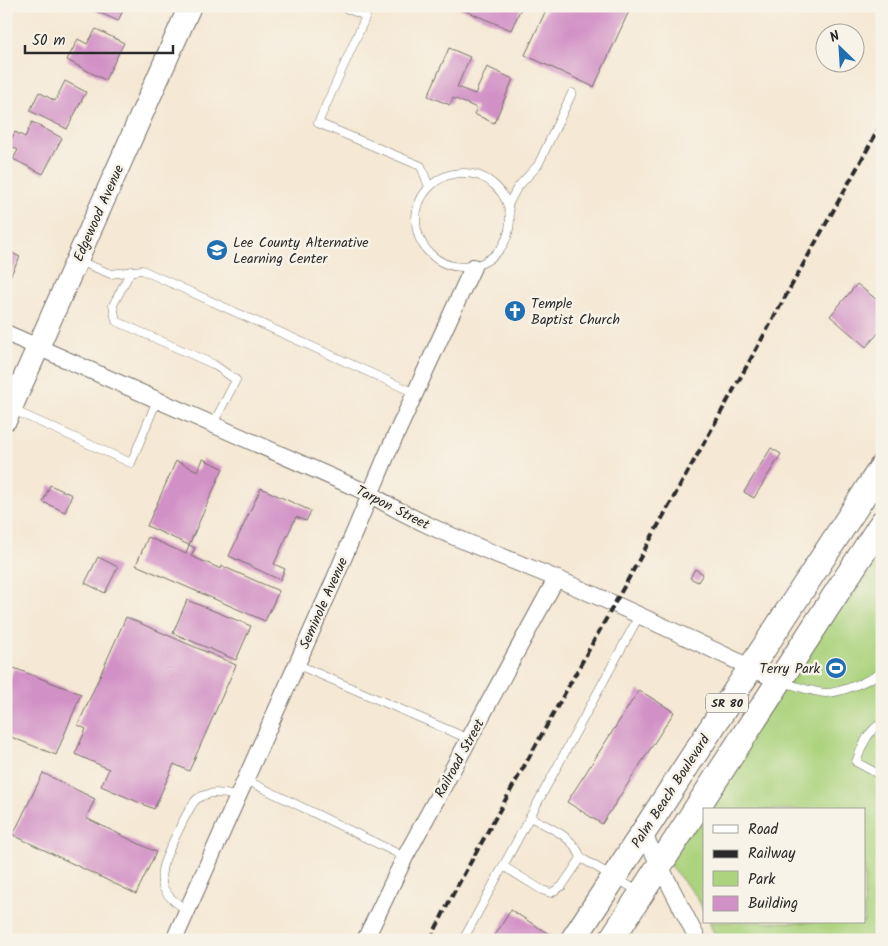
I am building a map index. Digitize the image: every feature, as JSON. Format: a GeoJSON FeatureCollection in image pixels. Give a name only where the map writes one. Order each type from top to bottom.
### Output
{"type":"FeatureCollection","features":[{"type":"Feature","properties":{"kind":"main road","name":"Palm Beach Boulevard"},"geometry":{"type":"LineString","coordinates":[[572,940],[882,467]]}},
{"type":"Feature","properties":{"kind":"main road","name":"SR 80"},"geometry":{"type":"LineString","coordinates":[[611,940],[881,528]]}},
{"type":"Feature","properties":{"kind":"street","name":"Edgewood Avenue"},"geometry":{"type":"LineString","coordinates":[[8,414],[190,6]]}},
{"type":"Feature","properties":{"kind":"street","name":"Seminole Avenue"},"geometry":{"type":"LineString","coordinates":[[174,940],[333,584],[370,494],[473,267]]}},
{"type":"Feature","properties":{"kind":"street","name":"Tarpon Street"},"geometry":{"type":"LineString","coordinates":[[6,334],[370,494],[407,515],[459,539],[556,579],[779,681]]}},
{"type":"Feature","properties":{"kind":"street","name":"Railroad Street"},"geometry":{"type":"LineString","coordinates":[[365,940],[405,858],[556,579]]}},
{"type":"Feature","properties":{"kind":"street"},"geometry":{"type":"LineString","coordinates":[[643,833],[698,940]]}},
{"type":"Feature","properties":{"kind":"lane"},"geometry":{"type":"LineString","coordinates":[[340,6],[366,16],[318,123],[421,166],[428,187]]}},
{"type":"Feature","properties":{"kind":"lane"},"geometry":{"type":"LineString","coordinates":[[508,205],[517,188],[538,165],[572,93]]}},
{"type":"Feature","properties":{"kind":"lane"},"geometry":{"type":"LineString","coordinates":[[457,173],[474,174],[488,180],[500,190],[508,205],[511,220],[508,236],[500,250],[488,261],[473,267],[458,268],[443,264],[430,256],[421,244],[416,229],[415,214],[420,199],[428,187],[442,177],[457,173]]}},
{"type":"Feature","properties":{"kind":"lane"},"geometry":{"type":"LineString","coordinates":[[77,260],[111,274],[142,270],[415,393]]}},
{"type":"Feature","properties":{"kind":"lane"},"geometry":{"type":"LineString","coordinates":[[130,271],[113,305],[116,321],[213,364],[236,380],[213,424]]}},
{"type":"Feature","properties":{"kind":"lane"},"geometry":{"type":"LineString","coordinates":[[8,414],[131,463],[157,400]]}},
{"type":"Feature","properties":{"kind":"lane"},"geometry":{"type":"LineString","coordinates":[[463,940],[639,616]]}},
{"type":"Feature","properties":{"kind":"lane"},"geometry":{"type":"LineString","coordinates":[[296,664],[469,739]]}},
{"type":"Feature","properties":{"kind":"lane"},"geometry":{"type":"LineString","coordinates":[[779,681],[827,693],[872,679],[882,672]]}},
{"type":"Feature","properties":{"kind":"lane"},"geometry":{"type":"LineString","coordinates":[[882,723],[875,727],[863,743],[856,762],[882,776]]}},
{"type":"Feature","properties":{"kind":"lane"},"geometry":{"type":"LineString","coordinates":[[246,780],[405,858]]}},
{"type":"Feature","properties":{"kind":"lane"},"geometry":{"type":"LineString","coordinates":[[188,911],[172,900],[164,887],[162,870],[180,827],[196,800],[208,794],[222,793],[238,797]]}},
{"type":"Feature","properties":{"kind":"lane"},"geometry":{"type":"LineString","coordinates":[[530,816],[573,842],[579,850],[581,858],[641,892]]}},
{"type":"Feature","properties":{"kind":"lane"},"geometry":{"type":"LineString","coordinates":[[504,866],[542,890],[551,892],[562,886],[581,858]]}},
{"type":"Feature","properties":{"kind":"green space","name":"Terry Park"},"geometry":{"type":"Polygon","coordinates":[[[882,527],[882,940],[717,940],[710,924],[866,924],[866,808],[703,808],[703,910],[697,897],[666,861],[882,527]]]}},
{"type":"Feature","properties":{"kind":"building"},"geometry":{"type":"Polygon","coordinates":[[[98,6],[125,6],[118,21],[96,11],[98,6]]]}},
{"type":"Feature","properties":{"kind":"building"},"geometry":{"type":"Polygon","coordinates":[[[454,6],[522,6],[511,30],[454,6]]]}},
{"type":"Feature","properties":{"kind":"building"},"geometry":{"type":"Polygon","coordinates":[[[548,6],[624,6],[630,9],[594,87],[525,55],[548,6]]]}},
{"type":"Feature","properties":{"kind":"building"},"geometry":{"type":"Polygon","coordinates":[[[96,29],[124,43],[105,80],[67,60],[78,39],[87,44],[96,29]]]}},
{"type":"Feature","properties":{"kind":"building"},"geometry":{"type":"Polygon","coordinates":[[[449,48],[470,57],[457,87],[475,94],[487,67],[513,79],[494,123],[474,114],[477,108],[453,98],[450,105],[428,96],[449,48]]]}},
{"type":"Feature","properties":{"kind":"building"},"geometry":{"type":"Polygon","coordinates":[[[65,81],[86,92],[67,129],[30,111],[39,92],[55,101],[65,81]]]}},
{"type":"Feature","properties":{"kind":"building"},"geometry":{"type":"Polygon","coordinates":[[[32,122],[62,138],[43,174],[13,159],[18,150],[8,145],[15,132],[25,137],[32,122]]]}},
{"type":"Feature","properties":{"kind":"building"},"geometry":{"type":"Polygon","coordinates":[[[6,250],[20,257],[6,284],[6,250]]]}},
{"type":"Feature","properties":{"kind":"building"},"geometry":{"type":"Polygon","coordinates":[[[857,284],[882,304],[882,329],[866,347],[830,316],[857,284]]]}},
{"type":"Feature","properties":{"kind":"building"},"geometry":{"type":"Polygon","coordinates":[[[771,448],[781,454],[754,498],[744,492],[771,448]]]}},
{"type":"Feature","properties":{"kind":"building"},"geometry":{"type":"Polygon","coordinates":[[[203,459],[223,468],[189,545],[147,526],[176,461],[198,471],[203,459]]]}},
{"type":"Feature","properties":{"kind":"building"},"geometry":{"type":"Polygon","coordinates":[[[50,485],[72,495],[65,512],[43,502],[50,485]]]}},
{"type":"Feature","properties":{"kind":"building"},"geometry":{"type":"Polygon","coordinates":[[[261,488],[311,511],[306,521],[296,517],[274,564],[285,569],[280,580],[229,556],[261,488]]]}},
{"type":"Feature","properties":{"kind":"building"},"geometry":{"type":"Polygon","coordinates":[[[148,537],[186,554],[189,545],[195,548],[191,556],[221,569],[222,566],[279,591],[265,621],[136,565],[148,537]]]}},
{"type":"Feature","properties":{"kind":"building"},"geometry":{"type":"Polygon","coordinates":[[[98,557],[118,567],[105,593],[85,583],[98,557]]]}},
{"type":"Feature","properties":{"kind":"building"},"geometry":{"type":"Polygon","coordinates":[[[695,569],[703,574],[698,582],[690,578],[695,569]]]}},
{"type":"Feature","properties":{"kind":"building"},"geometry":{"type":"Polygon","coordinates":[[[187,600],[251,626],[236,660],[173,633],[187,600]]]}},
{"type":"Feature","properties":{"kind":"building"},"geometry":{"type":"Polygon","coordinates":[[[126,617],[236,665],[189,771],[174,764],[154,809],[101,786],[109,769],[75,754],[86,729],[78,725],[126,617]]]}},
{"type":"Feature","properties":{"kind":"building"},"geometry":{"type":"Polygon","coordinates":[[[14,668],[81,694],[56,755],[6,735],[6,687],[14,668]]]}},
{"type":"Feature","properties":{"kind":"building"},"geometry":{"type":"Polygon","coordinates":[[[639,690],[674,712],[602,824],[567,802],[639,690]]]}},
{"type":"Feature","properties":{"kind":"building"},"geometry":{"type":"Polygon","coordinates":[[[43,773],[95,799],[86,818],[156,852],[136,894],[13,835],[43,773]]]}},
{"type":"Feature","properties":{"kind":"building"},"geometry":{"type":"Polygon","coordinates":[[[511,910],[552,936],[549,940],[492,940],[511,910]]]}},
{"type":"Feature","properties":{"kind":"railway"},"geometry":{"type":"LineString","coordinates":[[430,940],[453,894],[882,123]]}},
{"type":"Feature","properties":{"kind":"place","name":"Lee County Alternative Learning Center"},"geometry":{"type":"Point","coordinates":[217,250]}},
{"type":"Feature","properties":{"kind":"place","name":"Temple Baptist Church"},"geometry":{"type":"Point","coordinates":[515,311]}},
{"type":"Feature","properties":{"kind":"place","name":"Terry Park"},"geometry":{"type":"Point","coordinates":[836,668]}}]}
